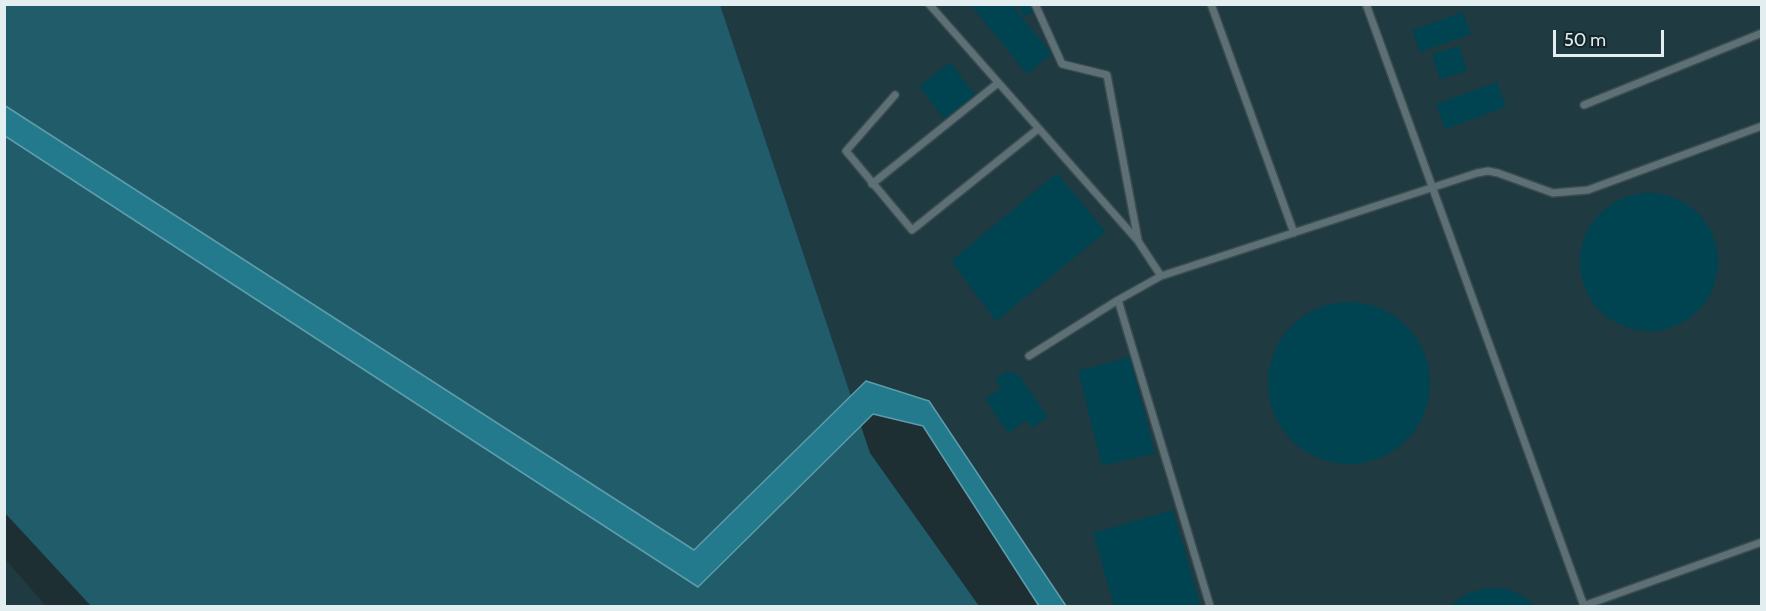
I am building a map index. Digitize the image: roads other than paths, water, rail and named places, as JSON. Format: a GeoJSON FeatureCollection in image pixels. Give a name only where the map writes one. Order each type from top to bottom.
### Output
{"type":"FeatureCollection","features":[{"type":"Feature","properties":{"kind":"lane"},"geometry":{"type":"LineString","coordinates":[[929,4],[1138,241],[1161,276]]}},
{"type":"Feature","properties":{"kind":"lane"},"geometry":{"type":"LineString","coordinates":[[1035,4],[1062,64],[1107,75],[1138,241]]}},
{"type":"Feature","properties":{"kind":"lane"},"geometry":{"type":"LineString","coordinates":[[1210,4],[1294,233]]}},
{"type":"Feature","properties":{"kind":"lane"},"geometry":{"type":"LineString","coordinates":[[1366,4],[1584,606],[1761,542]]}},
{"type":"Feature","properties":{"kind":"lane"},"geometry":{"type":"LineString","coordinates":[[1584,105],[1761,33]]}},
{"type":"Feature","properties":{"kind":"lane"},"geometry":{"type":"LineString","coordinates":[[872,184],[998,83]]}},
{"type":"Feature","properties":{"kind":"lane"},"geometry":{"type":"LineString","coordinates":[[895,96],[846,151],[912,230],[1038,129]]}},
{"type":"Feature","properties":{"kind":"lane"},"geometry":{"type":"LineString","coordinates":[[1029,356],[1161,276],[1477,173],[1488,171],[1552,193],[1588,190],[1761,126]]}},
{"type":"Feature","properties":{"kind":"lane"},"geometry":{"type":"LineString","coordinates":[[1118,300],[1210,606]]}}]}
